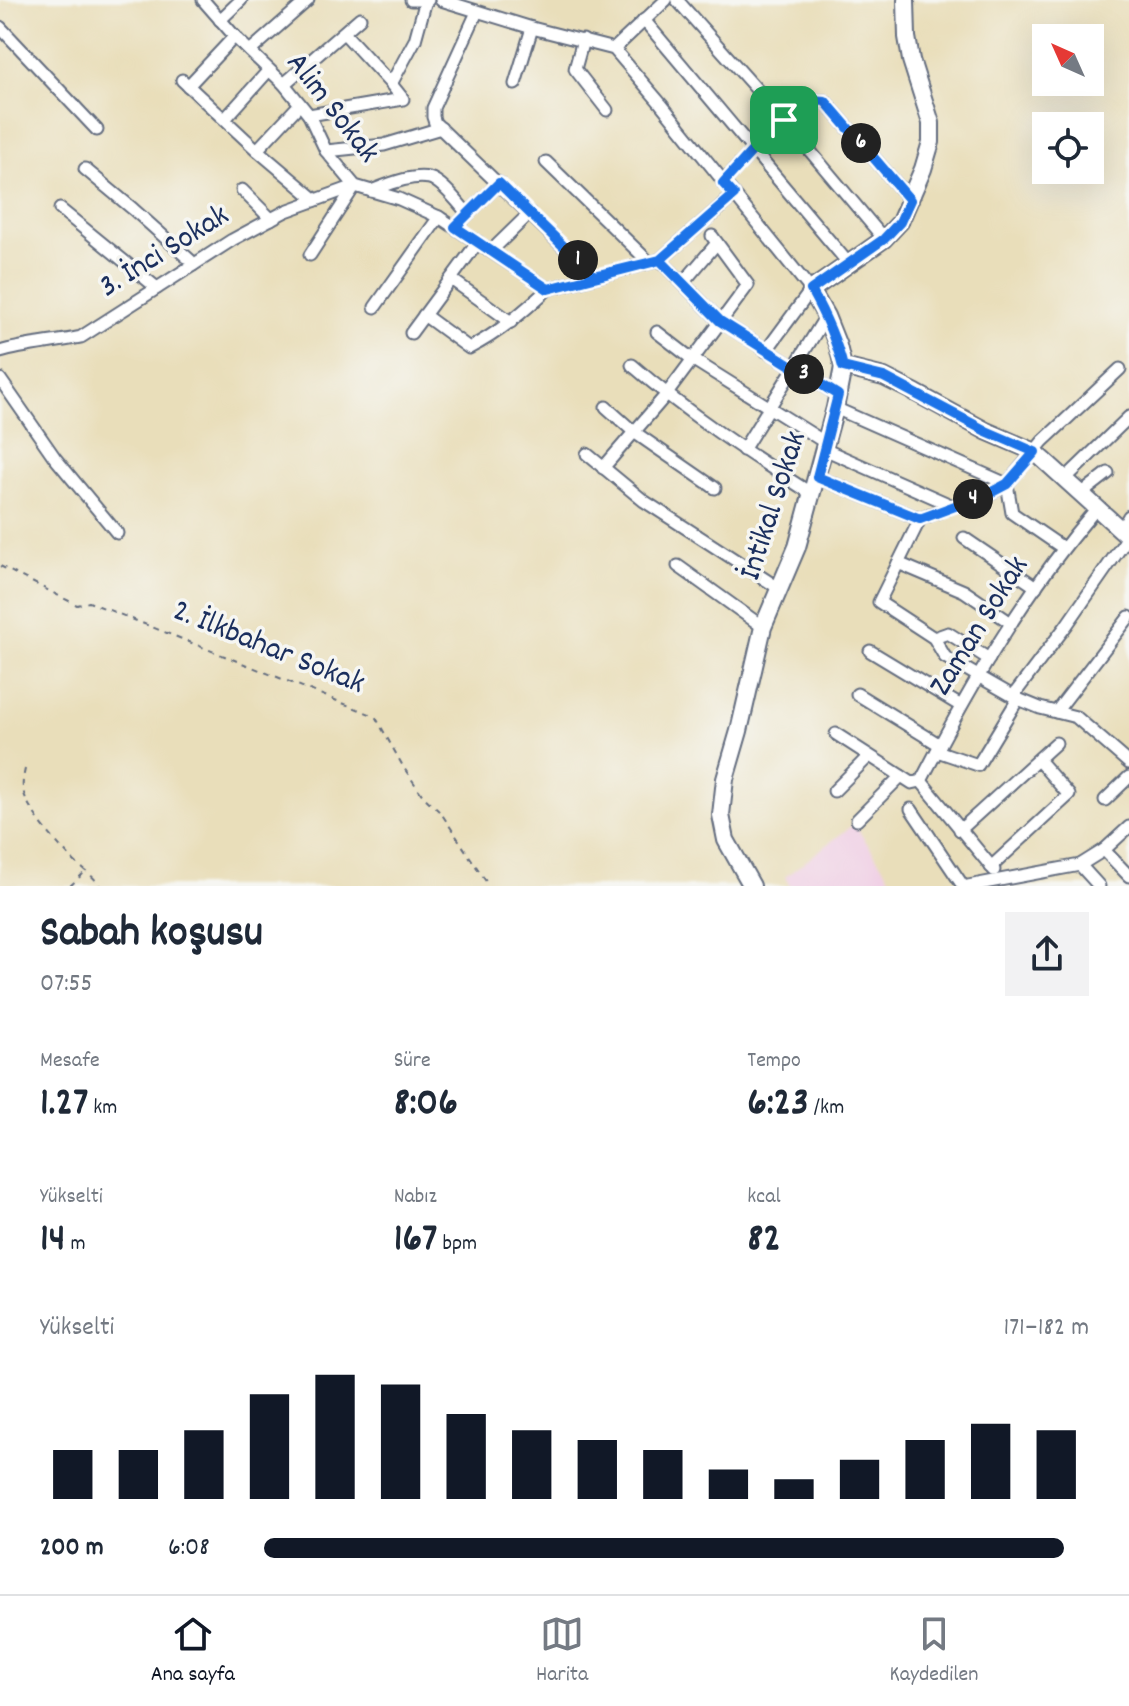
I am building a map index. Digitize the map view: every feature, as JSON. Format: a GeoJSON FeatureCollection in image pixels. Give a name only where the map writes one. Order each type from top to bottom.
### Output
{"type":"FeatureCollection","features":[{"type":"Feature","properties":{"kind":"street","name":"Alim Sokak"},"geometry":{"type":"LineString","coordinates":[[203,0],[284,84],[309,115],[326,151],[355,186],[399,199],[439,217],[548,289]]}},
{"type":"Feature","properties":{"kind":"street"},"geometry":{"type":"LineString","coordinates":[[220,20],[241,0]]}},
{"type":"Feature","properties":{"kind":"street"},"geometry":{"type":"LineString","coordinates":[[250,51],[308,0]]}},
{"type":"Feature","properties":{"kind":"street"},"geometry":{"type":"LineString","coordinates":[[391,84],[415,40],[427,0],[411,0]]}},
{"type":"Feature","properties":{"kind":"street"},"geometry":{"type":"LineString","coordinates":[[441,0],[614,49],[811,290]]}},
{"type":"Feature","properties":{"kind":"street"},"geometry":{"type":"LineString","coordinates":[[614,49],[666,0]]}},
{"type":"Feature","properties":{"kind":"street"},"geometry":{"type":"LineString","coordinates":[[677,0],[884,239]]}},
{"type":"Feature","properties":{"kind":"street"},"geometry":{"type":"LineString","coordinates":[[766,351],[811,290],[884,239],[900,222],[910,200],[931,142],[931,123],[911,60],[906,0]]}},
{"type":"Feature","properties":{"kind":"street"},"geometry":{"type":"LineString","coordinates":[[477,12],[433,108],[435,123],[594,276]]}},
{"type":"Feature","properties":{"kind":"street"},"geometry":{"type":"LineString","coordinates":[[284,84],[360,18]]}},
{"type":"Feature","properties":{"kind":"street"},"geometry":{"type":"LineString","coordinates":[[644,20],[849,264]]}},
{"type":"Feature","properties":{"kind":"street"},"geometry":{"type":"LineString","coordinates":[[0,27],[97,130]]}},
{"type":"Feature","properties":{"kind":"street"},"geometry":{"type":"LineString","coordinates":[[515,84],[532,28]]}},
{"type":"Feature","properties":{"kind":"street"},"geometry":{"type":"LineString","coordinates":[[309,115],[403,99],[344,33]]}},
{"type":"Feature","properties":{"kind":"street"},"geometry":{"type":"LineString","coordinates":[[235,36],[185,83],[316,200]]}},
{"type":"Feature","properties":{"kind":"street"},"geometry":{"type":"LineString","coordinates":[[583,40],[575,69],[607,110]]}},
{"type":"Feature","properties":{"kind":"street"},"geometry":{"type":"LineString","coordinates":[[225,119],[269,70]]}},
{"type":"Feature","properties":{"kind":"street"},"geometry":{"type":"LineString","coordinates":[[723,183],[784,120],[811,100],[825,101],[910,200]]}},
{"type":"Feature","properties":{"kind":"street"},"geometry":{"type":"LineString","coordinates":[[257,150],[300,104]]}},
{"type":"Feature","properties":{"kind":"street"},"geometry":{"type":"LineString","coordinates":[[326,151],[384,145],[441,128]]}},
{"type":"Feature","properties":{"kind":"street"},"geometry":{"type":"LineString","coordinates":[[546,162],[654,261],[683,283],[720,321],[794,368],[837,402],[1007,484]]}},
{"type":"Feature","properties":{"kind":"street"},"geometry":{"type":"LineString","coordinates":[[85,169],[193,265]]}},
{"type":"Feature","properties":{"kind":"street"},"geometry":{"type":"LineString","coordinates":[[371,191],[398,180],[430,178],[468,214]]}},
{"type":"Feature","properties":{"kind":"street"},"geometry":{"type":"LineString","coordinates":[[455,227],[499,183]]}},
{"type":"Feature","properties":{"kind":"street"},"geometry":{"type":"LineString","coordinates":[[310,255],[355,186]]}},
{"type":"Feature","properties":{"kind":"street","name":"3. İnci Sokak"},"geometry":{"type":"LineString","coordinates":[[0,352],[81,337],[271,219],[355,186]]}},
{"type":"Feature","properties":{"kind":"street"},"geometry":{"type":"LineString","coordinates":[[242,190],[271,219]]}},
{"type":"Feature","properties":{"kind":"street"},"geometry":{"type":"LineString","coordinates":[[424,315],[469,348],[511,322],[548,289],[654,261],[734,195]]}},
{"type":"Feature","properties":{"kind":"street"},"geometry":{"type":"LineString","coordinates":[[60,209],[157,288]]}},
{"type":"Feature","properties":{"kind":"street"},"geometry":{"type":"LineString","coordinates":[[491,251],[530,213]]}},
{"type":"Feature","properties":{"kind":"street"},"geometry":{"type":"LineString","coordinates":[[375,307],[439,217]]}},
{"type":"Feature","properties":{"kind":"street"},"geometry":{"type":"LineString","coordinates":[[603,468],[666,395],[748,285],[715,240],[683,283]]}},
{"type":"Feature","properties":{"kind":"street"},"geometry":{"type":"LineString","coordinates":[[411,333],[478,242]]}},
{"type":"Feature","properties":{"kind":"street"},"geometry":{"type":"LineString","coordinates":[[451,279],[511,322]]}},
{"type":"Feature","properties":{"kind":"street","name":"İntikal Sokak"},"geometry":{"type":"LineString","coordinates":[[752,886],[726,840],[721,815],[725,779],[763,627],[797,547],[837,402],[843,367],[826,316],[811,290]]}},
{"type":"Feature","properties":{"kind":"street"},"geometry":{"type":"LineString","coordinates":[[743,450],[826,316]]}},
{"type":"Feature","properties":{"kind":"street"},"geometry":{"type":"LineString","coordinates":[[657,332],[692,359],[825,446],[953,506]]}},
{"type":"Feature","properties":{"kind":"street"},"geometry":{"type":"LineString","coordinates":[[632,365],[666,395],[812,494]]}},
{"type":"Feature","properties":{"kind":"street"},"geometry":{"type":"LineString","coordinates":[[843,367],[884,377],[986,431],[1035,452],[1096,509],[1127,530],[1016,697],[978,765],[938,748],[857,694]]}},
{"type":"Feature","properties":{"kind":"street"},"geometry":{"type":"LineString","coordinates":[[1120,369],[1043,441],[1007,484],[920,519],[879,602],[934,638],[945,657],[1040,708],[1076,717],[1129,763]]}},
{"type":"Feature","properties":{"kind":"street"},"geometry":{"type":"LineString","coordinates":[[0,379],[55,458],[117,533]]}},
{"type":"Feature","properties":{"kind":"street"},"geometry":{"type":"LineString","coordinates":[[606,407],[634,432],[715,488]]}},
{"type":"Feature","properties":{"kind":"street"},"geometry":{"type":"LineString","coordinates":[[1066,478],[1129,417]]}},
{"type":"Feature","properties":{"kind":"street"},"geometry":{"type":"LineString","coordinates":[[587,454],[644,501],[780,589]]}},
{"type":"Feature","properties":{"kind":"street"},"geometry":{"type":"LineString","coordinates":[[1081,494],[1108,473]]}},
{"type":"Feature","properties":{"kind":"street"},"geometry":{"type":"LineString","coordinates":[[817,477],[920,519]]}},
{"type":"Feature","properties":{"kind":"street"},"geometry":{"type":"LineString","coordinates":[[1007,484],[1012,513],[1063,548]]}},
{"type":"Feature","properties":{"kind":"street","name":"Zaman Sokak"},"geometry":{"type":"LineString","coordinates":[[921,781],[978,676],[1011,623],[1063,548],[1096,509]]}},
{"type":"Feature","properties":{"kind":"street"},"geometry":{"type":"LineString","coordinates":[[964,538],[1036,587]]}},
{"type":"Feature","properties":{"kind":"street"},"geometry":{"type":"LineString","coordinates":[[898,563],[964,591],[1011,623]]}},
{"type":"Feature","properties":{"kind":"street"},"geometry":{"type":"LineString","coordinates":[[678,566],[763,627]]}},
{"type":"Feature","properties":{"kind":"street"},"geometry":{"type":"LineString","coordinates":[[1056,712],[1129,617]]}},
{"type":"Feature","properties":{"kind":"street"},"geometry":{"type":"LineString","coordinates":[[934,638],[948,633],[989,659]]}},
{"type":"Feature","properties":{"kind":"street"},"geometry":{"type":"LineString","coordinates":[[870,651],[961,706]]}},
{"type":"Feature","properties":{"kind":"street"},"geometry":{"type":"LineString","coordinates":[[836,734],[912,783],[921,781],[1002,879]]}},
{"type":"Feature","properties":{"kind":"street"},"geometry":{"type":"LineString","coordinates":[[960,830],[1056,743]]}},
{"type":"Feature","properties":{"kind":"street"},"geometry":{"type":"LineString","coordinates":[[834,791],[869,756]]}},
{"type":"Feature","properties":{"kind":"street"},"geometry":{"type":"LineString","coordinates":[[991,867],[1069,795],[1038,760]]}},
{"type":"Feature","properties":{"kind":"street"},"geometry":{"type":"LineString","coordinates":[[857,820],[901,776]]}},
{"type":"Feature","properties":{"kind":"street"},"geometry":{"type":"LineString","coordinates":[[1105,800],[1129,777]]}},
{"type":"Feature","properties":{"kind":"street"},"geometry":{"type":"LineString","coordinates":[[911,809],[970,886],[1080,865],[1104,850],[1129,827]]}},
{"type":"Feature","properties":{"kind":"street"},"geometry":{"type":"LineString","coordinates":[[1104,850],[1129,876]]}},
{"type":"Feature","properties":{"kind":"street"},"geometry":{"type":"LineString","coordinates":[[1080,865],[1099,886]]}},
{"type":"Feature","properties":{"kind":"street"},"geometry":{"type":"LineString","coordinates":[[1027,874],[1037,886]]}},
{"type":"Feature","properties":{"kind":"path","name":"2. İlkbahar Sokak"},"geometry":{"type":"LineString","coordinates":[[0,566],[77,605],[89,602],[99,605],[375,716],[404,768],[423,796],[441,813],[489,886]]}},
{"type":"Feature","properties":{"kind":"path"},"geometry":{"type":"LineString","coordinates":[[25,769],[22,789],[28,804],[54,840],[95,877],[100,886]]}},
{"type":"Feature","properties":{"kind":"path"},"geometry":{"type":"LineString","coordinates":[[70,886],[85,871]]}},
{"type":"Feature","properties":{"kind":"shaded area"},"geometry":{"type":"Polygon","coordinates":[[[854,824],[896,886],[790,886],[785,877],[854,824]]]}},
{"type":"Feature","properties":{"kind":"route"},"geometry":{"type":"LineString","coordinates":[[784,120],[723,183],[734,195],[660,260],[594,276],[499,183],[455,227],[548,289],[660,260],[720,321],[838,395],[817,477],[920,519],[1007,484],[1035,452],[986,431],[884,377],[843,367],[826,316],[811,290],[884,239],[900,222],[910,200],[825,101],[811,100],[784,120]]}}]}
